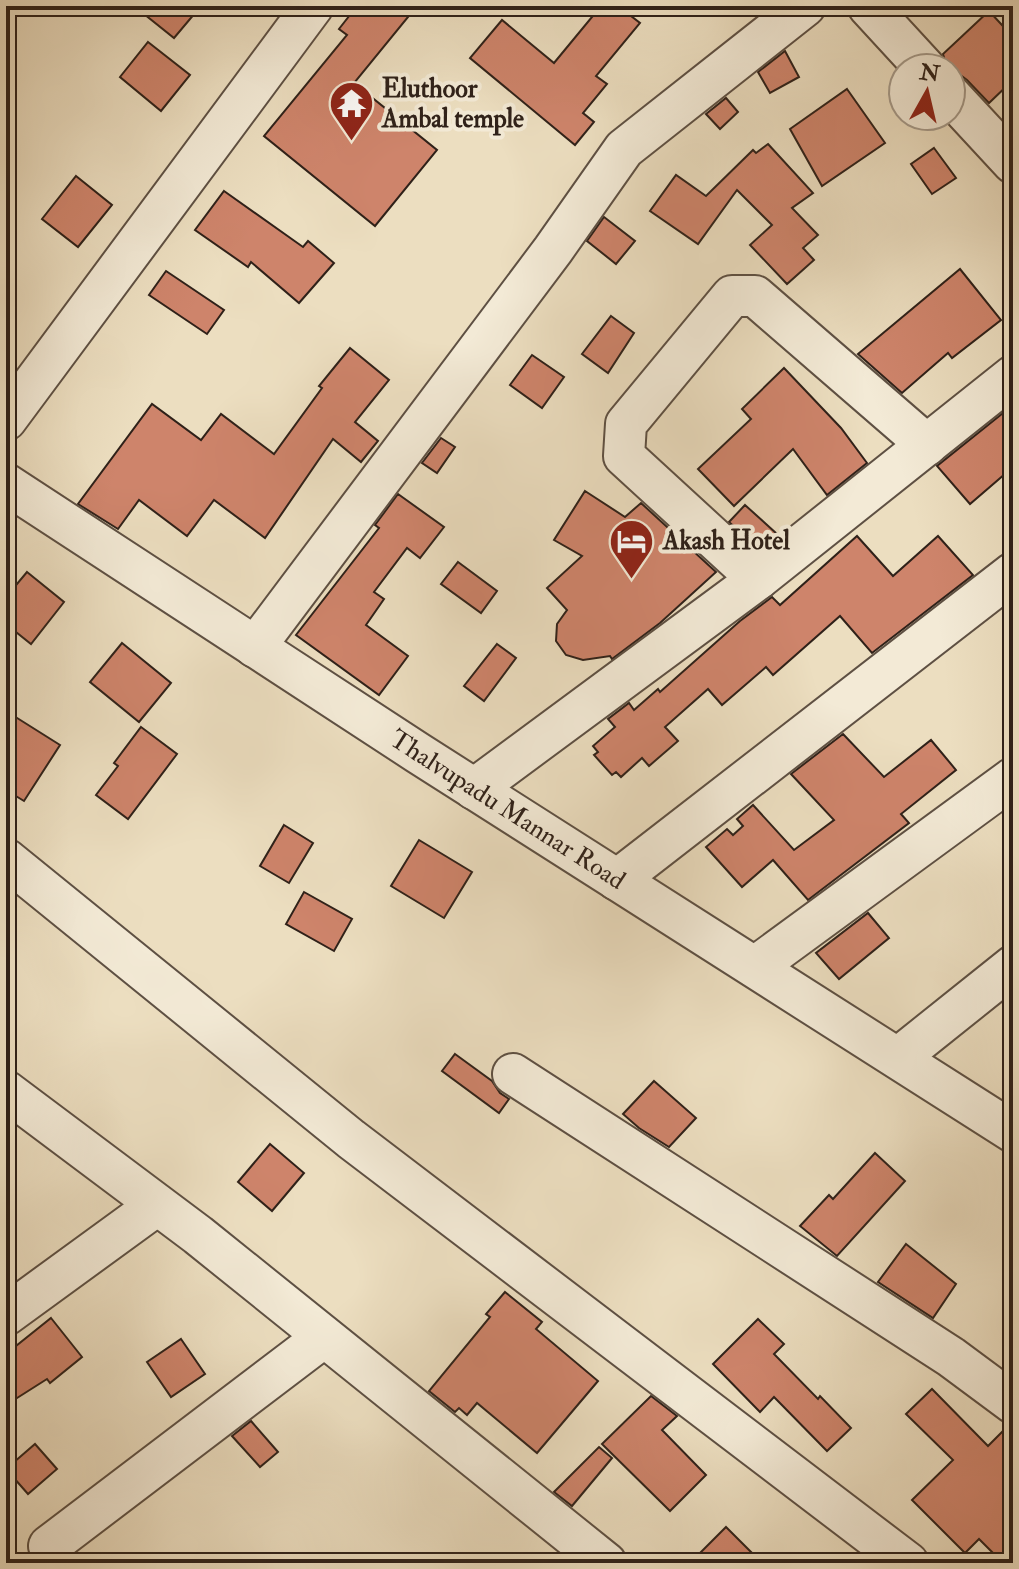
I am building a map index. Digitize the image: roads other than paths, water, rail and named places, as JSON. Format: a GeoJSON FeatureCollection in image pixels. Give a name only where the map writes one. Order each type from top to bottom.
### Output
{"type":"FeatureCollection","features":[{"type":"Feature","properties":{"kind":"street"},"geometry":{"type":"LineString","coordinates":[[6,420],[313,6]]}},
{"type":"Feature","properties":{"kind":"street"},"geometry":{"type":"LineString","coordinates":[[255,647],[553,250],[624,149],[805,6]]}},
{"type":"Feature","properties":{"kind":"street"},"geometry":{"type":"LineString","coordinates":[[868,6],[910,52]]}},
{"type":"Feature","properties":{"kind":"street"},"geometry":{"type":"LineString","coordinates":[[967,113],[1013,163]]}},
{"type":"Feature","properties":{"kind":"street"},"geometry":{"type":"LineString","coordinates":[[758,579],[624,456],[626,424],[732,296],[755,296],[927,445]]}},
{"type":"Feature","properties":{"kind":"street"},"geometry":{"type":"LineString","coordinates":[[474,789],[758,579],[1013,376]]}},
{"type":"Feature","properties":{"kind":"street","name":"Thalvupadu Mannar Road"},"geometry":{"type":"LineString","coordinates":[[6,484],[474,789],[1013,1132]]}},
{"type":"Feature","properties":{"kind":"street"},"geometry":{"type":"LineString","coordinates":[[617,880],[1013,573]]}},
{"type":"Feature","properties":{"kind":"street"},"geometry":{"type":"LineString","coordinates":[[755,967],[1013,778]]}},
{"type":"Feature","properties":{"kind":"street"},"geometry":{"type":"LineString","coordinates":[[6,859],[351,1139],[908,1563]]}},
{"type":"Feature","properties":{"kind":"street"},"geometry":{"type":"LineString","coordinates":[[898,1058],[1013,966]]}},
{"type":"Feature","properties":{"kind":"street"},"geometry":{"type":"LineString","coordinates":[[513,1074],[951,1357],[1013,1403]]}},
{"type":"Feature","properties":{"kind":"street"},"geometry":{"type":"LineString","coordinates":[[6,1091],[157,1205],[606,1563]]}},
{"type":"Feature","properties":{"kind":"street"},"geometry":{"type":"LineString","coordinates":[[6,1315],[157,1205]]}},
{"type":"Feature","properties":{"kind":"street"},"geometry":{"type":"LineString","coordinates":[[48,1557],[324,1337]]}},
{"type":"Feature","properties":{"kind":"place","name":"Eluthoor Ambal temple"},"geometry":{"type":"Point","coordinates":[351,143]}},
{"type":"Feature","properties":{"kind":"place","name":"Akash Hotel"},"geometry":{"type":"Point","coordinates":[632,580]}}]}
